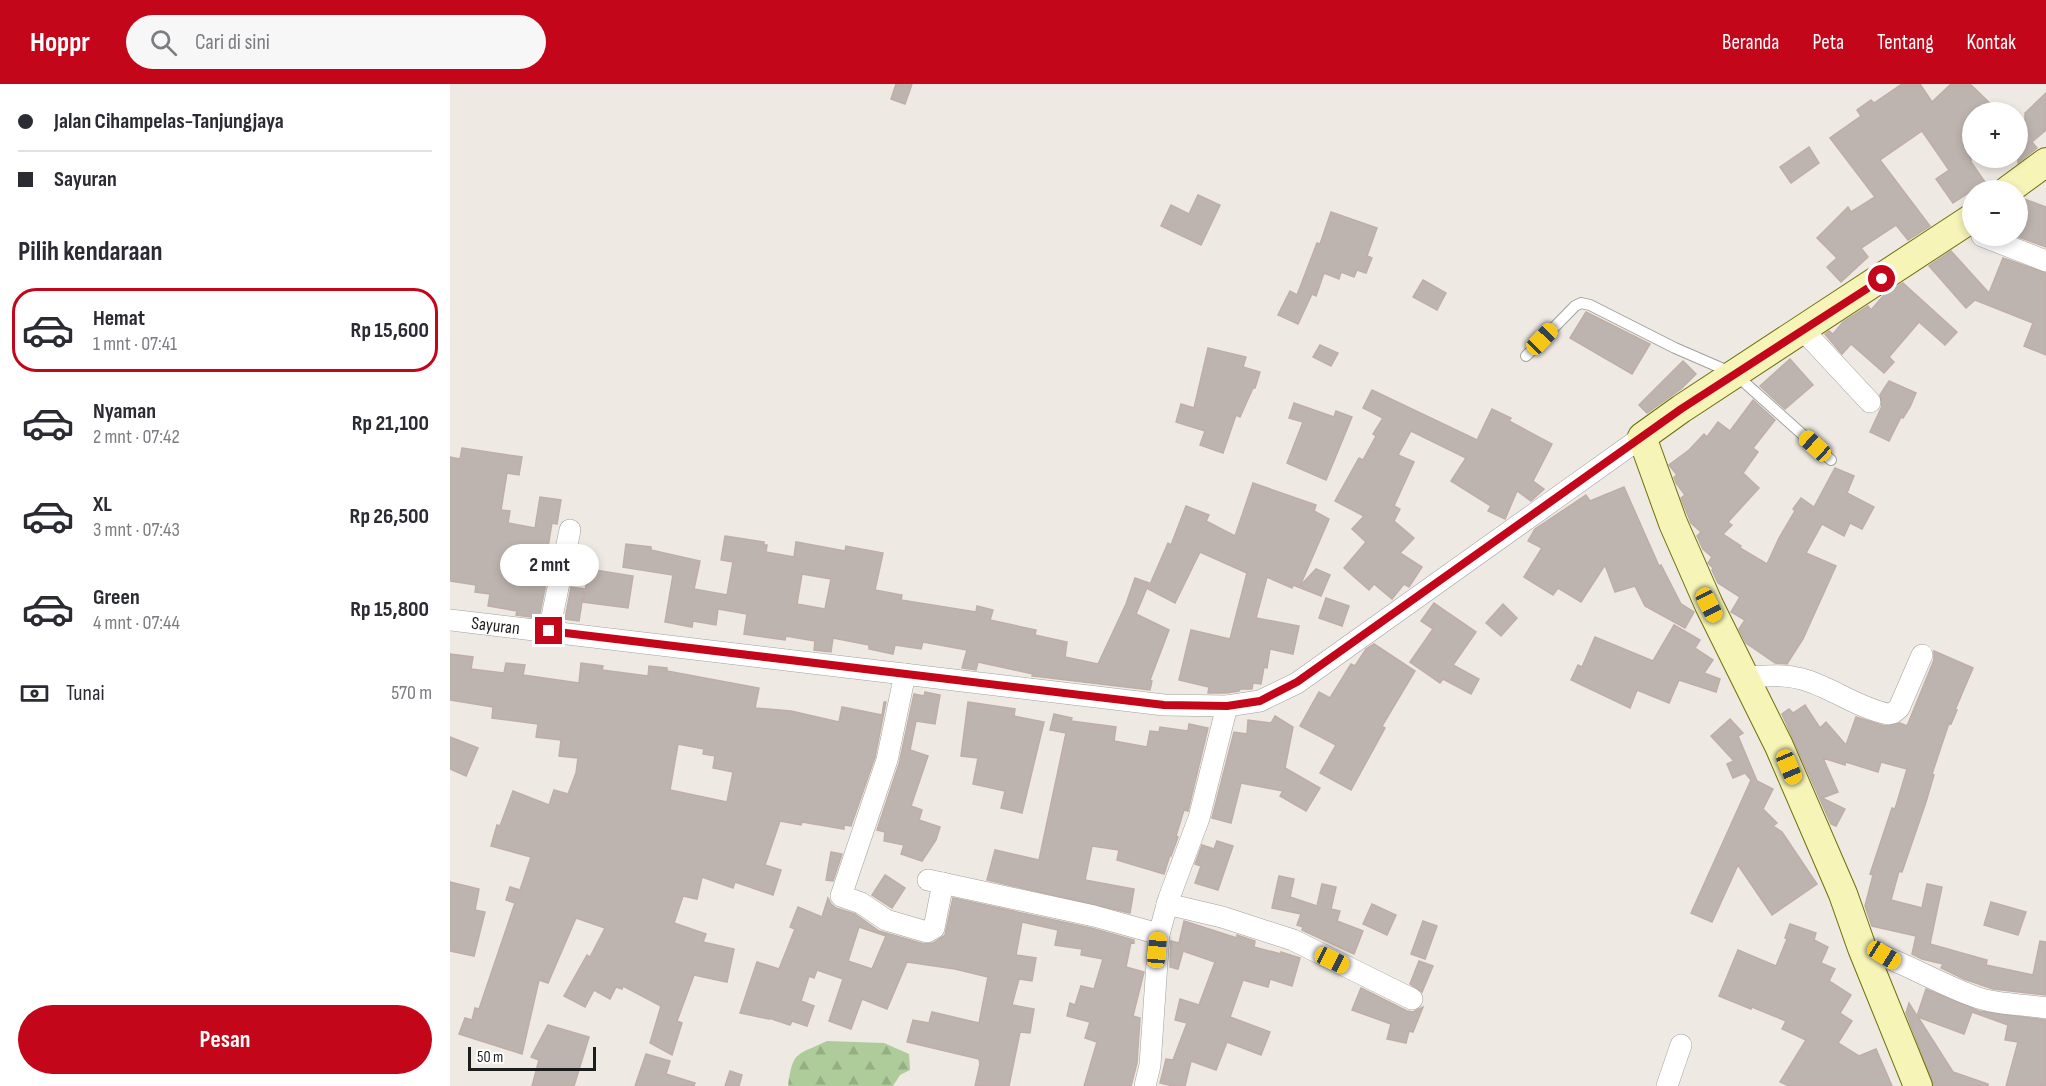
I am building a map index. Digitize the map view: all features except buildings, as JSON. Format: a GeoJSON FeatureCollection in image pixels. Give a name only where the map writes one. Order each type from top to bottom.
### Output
{"type":"FeatureCollection","features":[{"type":"Feature","properties":{"kind":"main road"},"geometry":{"type":"LineString","coordinates":[[2022,180],[2044,165]]}},
{"type":"Feature","properties":{"kind":"main road"},"geometry":{"type":"LineString","coordinates":[[1918,1086],[1862,948],[1844,894],[1779,746],[1709,605],[1673,523],[1641,437],[1803,330],[1962,234]]}},
{"type":"Feature","properties":{"kind":"street"},"geometry":{"type":"LineString","coordinates":[[2012,246],[2046,261]]}},
{"type":"Feature","properties":{"kind":"street"},"geometry":{"type":"LineString","coordinates":[[1803,330],[1870,402]]}},
{"type":"Feature","properties":{"kind":"street","name":"Sayuran"},"geometry":{"type":"LineString","coordinates":[[450,620],[1164,705],[1227,706],[1260,701],[1297,682],[1641,437]]}},
{"type":"Feature","properties":{"kind":"street"},"geometry":{"type":"LineString","coordinates":[[549,631],[570,530]]}},
{"type":"Feature","properties":{"kind":"street"},"geometry":{"type":"LineString","coordinates":[[1746,677],[1780,675],[1803,679],[1837,695],[1888,714],[1899,708],[1923,655]]}},
{"type":"Feature","properties":{"kind":"street"},"geometry":{"type":"LineString","coordinates":[[905,674],[887,760],[841,896],[861,903],[886,920],[927,932],[934,928],[935,882],[1094,916],[1159,934]]}},
{"type":"Feature","properties":{"kind":"street"},"geometry":{"type":"LineString","coordinates":[[1145,1086],[1150,1065],[1159,934],[1167,904],[1199,818],[1227,706]]}},
{"type":"Feature","properties":{"kind":"street"},"geometry":{"type":"LineString","coordinates":[[1167,904],[1222,917],[1293,940],[1412,999]]}},
{"type":"Feature","properties":{"kind":"street"},"geometry":{"type":"LineString","coordinates":[[1862,948],[1884,955],[1941,984],[1976,997],[2014,1005],[2046,1008]]}},
{"type":"Feature","properties":{"kind":"street"},"geometry":{"type":"LineString","coordinates":[[1667,1086],[1681,1045]]}},
{"type":"Feature","properties":{"kind":"lane"},"geometry":{"type":"LineString","coordinates":[[1526,356],[1575,306],[1581,303],[1590,305],[1675,348],[1735,374],[1831,460]]}},
{"type":"Feature","properties":{"kind":"green space"},"geometry":{"type":"Polygon","coordinates":[[[827,1041],[884,1043],[909,1054],[910,1070],[900,1075],[893,1086],[788,1086],[794,1060],[802,1052],[827,1041]]]}},
{"type":"Feature","properties":{"kind":"route"},"geometry":{"type":"LineString","coordinates":[[549,631],[1164,705],[1227,706],[1260,701],[1297,682],[1681,409],[1882,279]]}}]}
